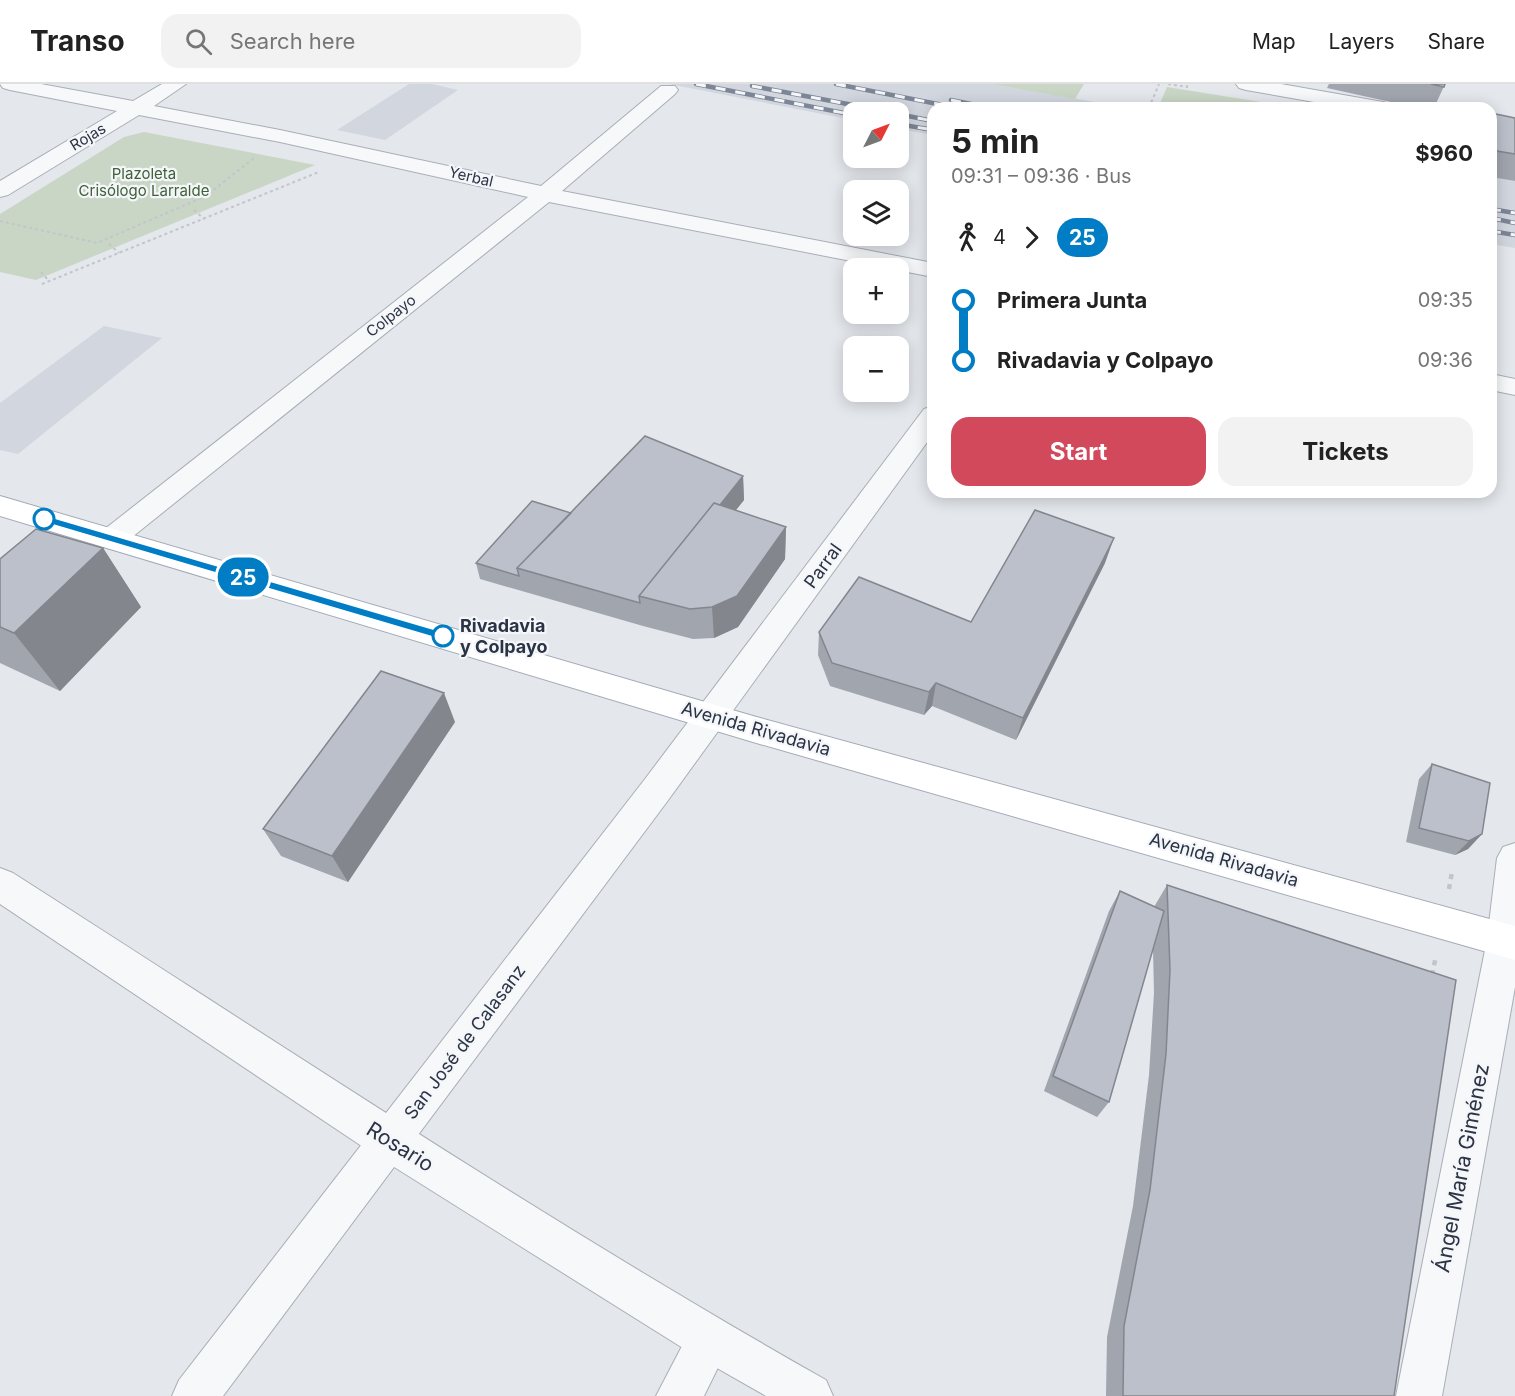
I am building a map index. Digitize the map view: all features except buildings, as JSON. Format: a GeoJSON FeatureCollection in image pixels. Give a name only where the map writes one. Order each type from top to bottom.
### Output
{"type":"FeatureCollection","features":[{"type":"Feature","properties":{"kind":"main road","name":"Avenida Rivadavia"},"geometry":{"type":"LineString","coordinates":[[0,506],[711,716],[1510,941]]}},
{"type":"Feature","properties":{"kind":"street","name":"Yerbal"},"geometry":{"type":"LineString","coordinates":[[10,84],[354,151],[545,194],[927,269]]}},
{"type":"Feature","properties":{"kind":"street","name":"Rojas"},"geometry":{"type":"LineString","coordinates":[[0,190],[176,84]]}},
{"type":"Feature","properties":{"kind":"street"},"geometry":{"type":"LineString","coordinates":[[1246,84],[1349,102]]}},
{"type":"Feature","properties":{"kind":"street","name":"Colpayo"},"geometry":{"type":"LineString","coordinates":[[111,539],[545,194],[668,90]]}},
{"type":"Feature","properties":{"kind":"street"},"geometry":{"type":"LineString","coordinates":[[1497,383],[1515,387]]}},
{"type":"Feature","properties":{"kind":"street","name":"Parral"},"geometry":{"type":"LineString","coordinates":[[711,716],[927,423]]}},
{"type":"Feature","properties":{"kind":"street","name":"San José de Calasanz"},"geometry":{"type":"LineString","coordinates":[[195,1396],[711,716]]}},
{"type":"Feature","properties":{"kind":"street","name":"Ángel María Giménez"},"geometry":{"type":"LineString","coordinates":[[1419,1396],[1510,941],[1515,858]]}},
{"type":"Feature","properties":{"kind":"street","name":"Rosario"},"geometry":{"type":"LineString","coordinates":[[0,884],[389,1141],[710,1339],[810,1396]]}},
{"type":"Feature","properties":{"kind":"street"},"geometry":{"type":"LineString","coordinates":[[680,1396],[710,1339]]}},
{"type":"Feature","properties":{"kind":"path"},"geometry":{"type":"LineString","coordinates":[[1152,102],[1159,84]]}},
{"type":"Feature","properties":{"kind":"path"},"geometry":{"type":"LineString","coordinates":[[1168,84],[1187,85]]}},
{"type":"Feature","properties":{"kind":"path"},"geometry":{"type":"LineString","coordinates":[[0,221],[97,243],[206,196],[248,163]]}},
{"type":"Feature","properties":{"kind":"path"},"geometry":{"type":"LineString","coordinates":[[42,284],[309,176]]}},
{"type":"Feature","properties":{"kind":"path"},"geometry":{"type":"LineString","coordinates":[[194,210],[204,219]]}},
{"type":"Feature","properties":{"kind":"path"},"geometry":{"type":"LineString","coordinates":[[109,244],[119,253]]}},
{"type":"Feature","properties":{"kind":"path"},"geometry":{"type":"LineString","coordinates":[[40,272],[49,281]]}},
{"type":"Feature","properties":{"kind":"shaded area"},"geometry":{"type":"Polygon","coordinates":[[[409,84],[432,84],[458,90],[385,140],[337,130],[409,84]]]}},
{"type":"Feature","properties":{"kind":"shaded area"},"geometry":{"type":"Polygon","coordinates":[[[669,84],[991,84],[1094,102],[927,102],[927,134],[909,131],[909,102],[843,102],[843,118],[669,84]]]}},
{"type":"Feature","properties":{"kind":"shaded area"},"geometry":{"type":"Polygon","coordinates":[[[1497,178],[1515,181],[1515,248],[1497,245],[1497,178]]]}},
{"type":"Feature","properties":{"kind":"shaded area"},"geometry":{"type":"Polygon","coordinates":[[[104,326],[162,338],[18,454],[0,450],[0,403],[104,326]]]}},
{"type":"Feature","properties":{"kind":"green space"},"geometry":{"type":"Polygon","coordinates":[[[991,84],[1084,84],[1075,99],[991,84]]]}},
{"type":"Feature","properties":{"kind":"green space"},"geometry":{"type":"Polygon","coordinates":[[[1167,87],[1261,102],[1161,102],[1167,87]]]}},
{"type":"Feature","properties":{"kind":"green space","name":"Plazoleta Crisólogo Larralde"},"geometry":{"type":"Polygon","coordinates":[[[144,132],[315,165],[36,280],[0,272],[0,214],[124,137],[144,132]]]}},
{"type":"Feature","properties":{"kind":"railway"},"geometry":{"type":"LineString","coordinates":[[696,84],[843,113]]}},
{"type":"Feature","properties":{"kind":"railway"},"geometry":{"type":"LineString","coordinates":[[836,84],[928,102]]}},
{"type":"Feature","properties":{"kind":"railway"},"geometry":{"type":"LineString","coordinates":[[752,86],[843,103]]}},
{"type":"Feature","properties":{"kind":"railway"},"geometry":{"type":"LineString","coordinates":[[951,100],[961,102]]}},
{"type":"Feature","properties":{"kind":"railway"},"geometry":{"type":"LineString","coordinates":[[909,116],[927,120]]}},
{"type":"Feature","properties":{"kind":"railway"},"geometry":{"type":"LineString","coordinates":[[909,126],[927,129]]}},
{"type":"Feature","properties":{"kind":"railway"},"geometry":{"type":"LineString","coordinates":[[1497,210],[1515,213]]}},
{"type":"Feature","properties":{"kind":"railway"},"geometry":{"type":"LineString","coordinates":[[1497,219],[1515,223]]}},
{"type":"Feature","properties":{"kind":"railway"},"geometry":{"type":"LineString","coordinates":[[1497,232],[1515,235]]}},
{"type":"Feature","properties":{"kind":"bus line","name":"25"},"geometry":{"type":"LineString","coordinates":[[44,519],[443,636]]}},
{"type":"Feature","properties":{"kind":"place","name":"Rivadavia y Colpayo"},"geometry":{"type":"Point","coordinates":[443,636]}}]}
